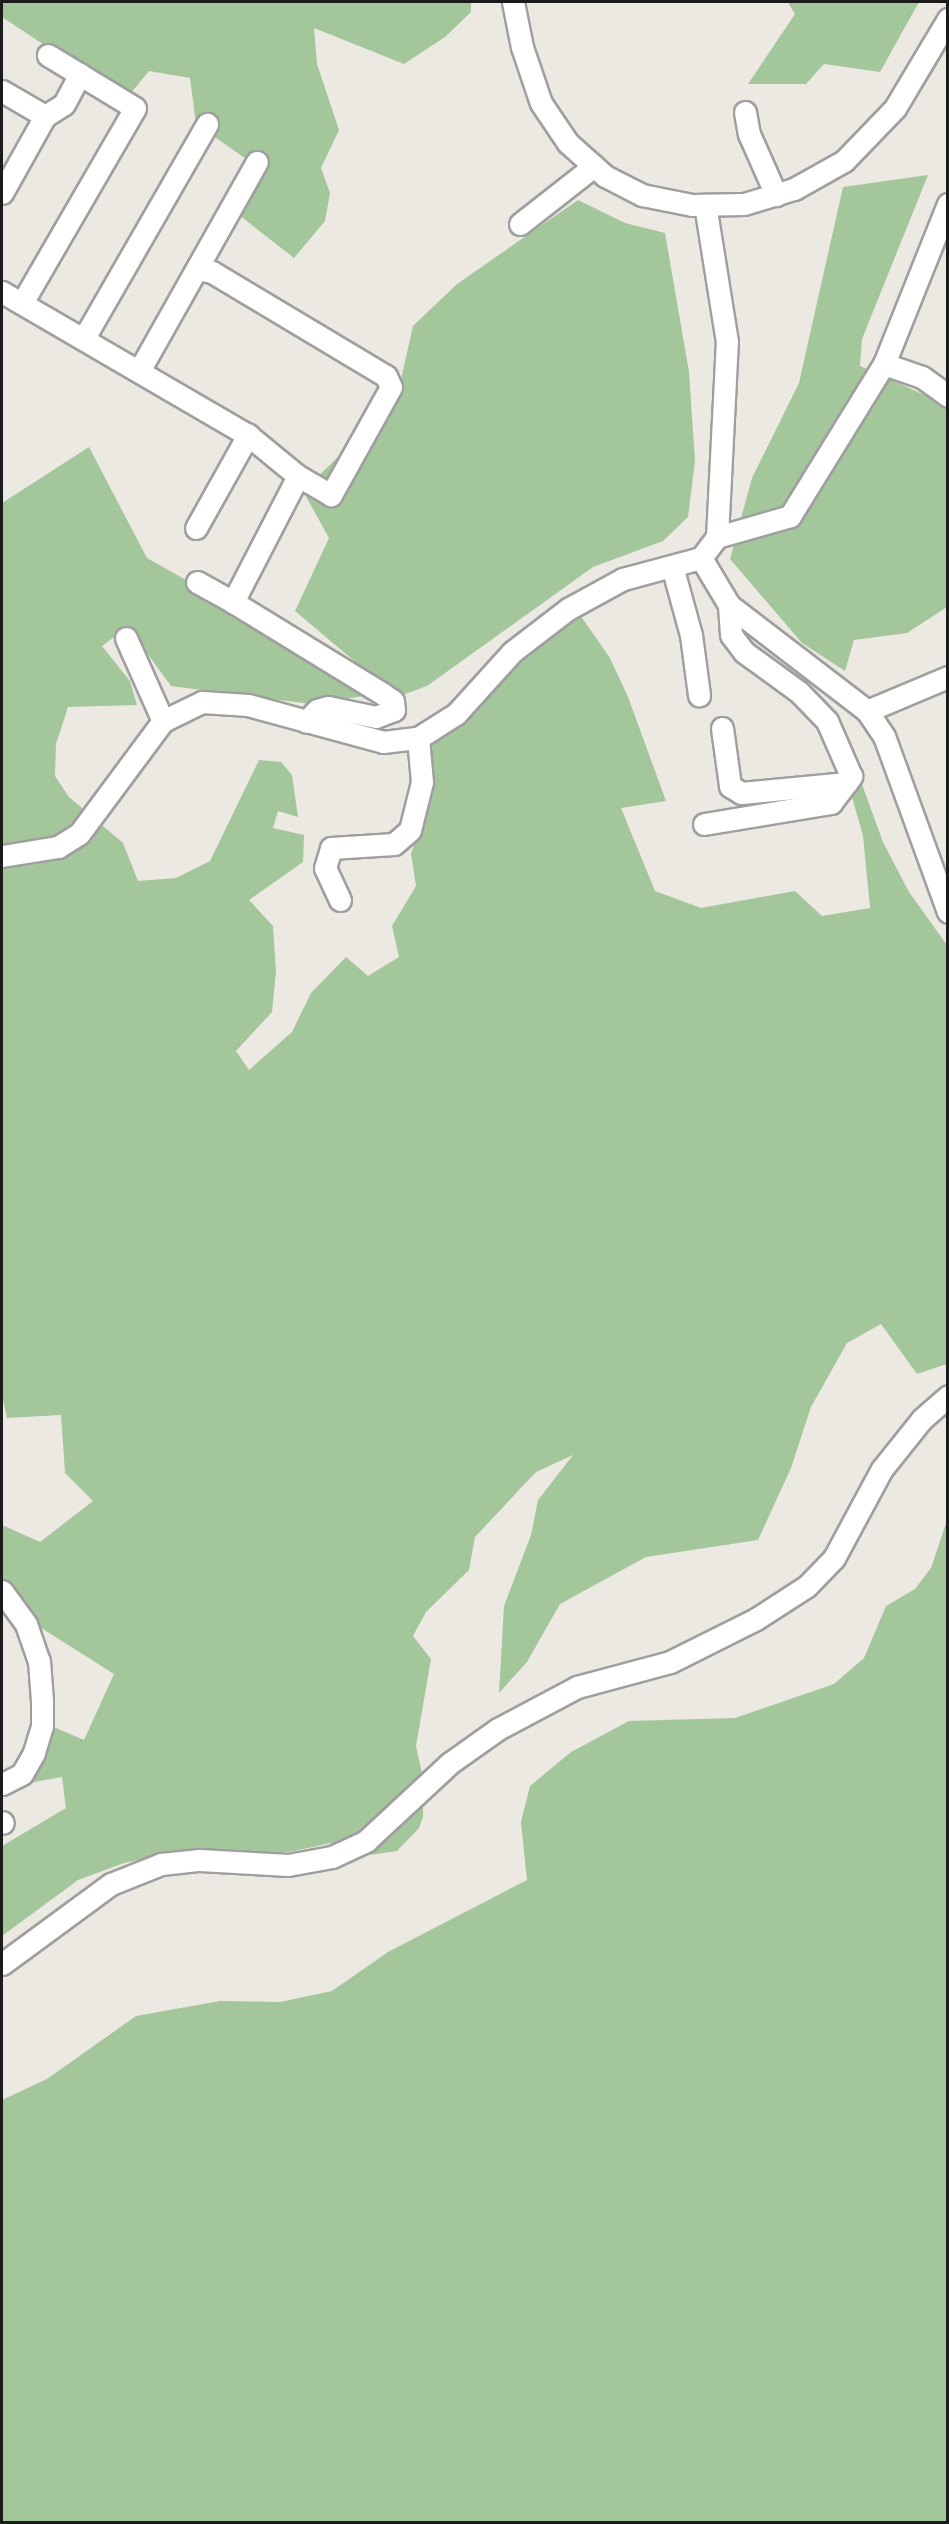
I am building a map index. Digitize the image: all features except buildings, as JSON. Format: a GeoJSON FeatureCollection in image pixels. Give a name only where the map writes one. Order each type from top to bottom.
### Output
{"type":"FeatureCollection","features":[{"type":"Feature","properties":{"kind":"street"},"geometry":{"type":"LineString","coordinates":[[513,2],[522,47],[541,103],[568,143],[594,165],[642,195],[705,205],[744,204],[776,195],[844,161],[895,108],[948,19]]}},
{"type":"Feature","properties":{"kind":"street"},"geometry":{"type":"LineString","coordinates":[[22,303],[135,108],[48,55]]}},
{"type":"Feature","properties":{"kind":"street"},"geometry":{"type":"LineString","coordinates":[[2,193],[45,116],[64,104],[80,74]]}},
{"type":"Feature","properties":{"kind":"street"},"geometry":{"type":"LineString","coordinates":[[2,91],[45,116]]}},
{"type":"Feature","properties":{"kind":"street"},"geometry":{"type":"LineString","coordinates":[[745,112],[749,134],[776,195]]}},
{"type":"Feature","properties":{"kind":"street"},"geometry":{"type":"LineString","coordinates":[[84,338],[175,174],[207,124]]}},
{"type":"Feature","properties":{"kind":"street"},"geometry":{"type":"LineString","coordinates":[[139,371],[257,162]]}},
{"type":"Feature","properties":{"kind":"street"},"geometry":{"type":"LineString","coordinates":[[520,224],[594,165]]}},
{"type":"Feature","properties":{"kind":"street"},"geometry":{"type":"LineString","coordinates":[[717,537],[790,516],[884,364],[948,204]]}},
{"type":"Feature","properties":{"kind":"street"},"geometry":{"type":"LineString","coordinates":[[2,856],[58,847],[79,834],[163,721],[202,702],[248,705],[383,742],[418,738],[456,714],[512,652],[568,609],[623,579],[701,558],[717,537],[728,342],[705,205]]}},
{"type":"Feature","properties":{"kind":"street"},"geometry":{"type":"LineString","coordinates":[[2,292],[248,435],[298,476],[331,495],[391,387],[386,376],[212,272],[197,269]]}},
{"type":"Feature","properties":{"kind":"street"},"geometry":{"type":"LineString","coordinates":[[884,364],[922,378],[948,396]]}},
{"type":"Feature","properties":{"kind":"street"},"geometry":{"type":"LineString","coordinates":[[196,528],[248,435]]}},
{"type":"Feature","properties":{"kind":"street"},"geometry":{"type":"LineString","coordinates":[[233,602],[298,476]]}},
{"type":"Feature","properties":{"kind":"street"},"geometry":{"type":"LineString","coordinates":[[701,558],[729,605],[867,711],[884,736],[942,881],[948,912]]}},
{"type":"Feature","properties":{"kind":"street"},"geometry":{"type":"LineString","coordinates":[[672,566],[691,635],[699,694]]}},
{"type":"Feature","properties":{"kind":"street"},"geometry":{"type":"LineString","coordinates":[[197,582],[393,701],[394,710],[386,716],[376,717],[328,707],[317,710],[306,722]]}},
{"type":"Feature","properties":{"kind":"street"},"geometry":{"type":"LineString","coordinates":[[704,824],[831,803],[851,776],[827,721],[799,692],[744,652],[731,635],[729,605]]}},
{"type":"Feature","properties":{"kind":"street"},"geometry":{"type":"LineString","coordinates":[[126,639],[163,721]]}},
{"type":"Feature","properties":{"kind":"street"},"geometry":{"type":"LineString","coordinates":[[867,711],[948,677]]}},
{"type":"Feature","properties":{"kind":"street"},"geometry":{"type":"LineString","coordinates":[[722,728],[730,786],[741,793],[847,783]]}},
{"type":"Feature","properties":{"kind":"street"},"geometry":{"type":"LineString","coordinates":[[340,900],[325,868],[331,848],[394,844],[410,830],[422,782],[418,738]]}},
{"type":"Feature","properties":{"kind":"street"},"geometry":{"type":"LineString","coordinates":[[2,1964],[111,1884],[161,1864],[200,1860],[288,1865],[332,1857],[366,1841],[450,1762],[498,1729],[577,1687],[670,1662],[756,1619],[807,1586],[834,1558],[882,1468],[922,1419],[948,1396]]}},
{"type":"Feature","properties":{"kind":"street"},"geometry":{"type":"LineString","coordinates":[[2,1591],[26,1624],[39,1661],[42,1701],[42,1726],[34,1753],[22,1774],[2,1784]]}},
{"type":"Feature","properties":{"kind":"green space"},"geometry":{"type":"Polygon","coordinates":[[[2,2],[471,2],[471,12],[445,37],[404,64],[314,28],[317,64],[339,130],[321,168],[330,193],[325,221],[294,258],[230,208],[249,161],[196,124],[190,78],[149,71],[126,99],[2,17],[2,2]]]}},
{"type":"Feature","properties":{"kind":"green space"},"geometry":{"type":"Polygon","coordinates":[[[788,2],[919,2],[880,72],[824,64],[806,84],[748,84],[795,14],[788,2]]]}},
{"type":"Feature","properties":{"kind":"green space"},"geometry":{"type":"Polygon","coordinates":[[[928,175],[862,339],[860,366],[947,405],[947,607],[907,633],[854,640],[845,671],[802,643],[730,559],[752,478],[799,383],[843,187],[928,175]]]}},
{"type":"Feature","properties":{"kind":"green space"},"geometry":{"type":"Polygon","coordinates":[[[578,200],[625,223],[665,233],[689,372],[695,461],[688,517],[663,541],[593,567],[427,686],[397,697],[295,611],[329,538],[303,491],[373,423],[399,388],[413,326],[457,284],[578,200]]]}},
{"type":"Feature","properties":{"kind":"green space"},"geometry":{"type":"Polygon","coordinates":[[[89,447],[147,558],[333,663],[364,696],[311,704],[171,686],[128,627],[102,646],[130,681],[137,705],[68,707],[56,744],[55,776],[69,797],[123,843],[138,881],[176,878],[210,861],[259,760],[281,762],[292,775],[298,817],[278,811],[273,828],[304,835],[303,862],[249,900],[273,926],[276,971],[272,1012],[236,1051],[249,1070],[292,1032],[311,993],[346,957],[368,976],[399,957],[392,926],[416,886],[411,854],[431,793],[423,721],[502,675],[542,621],[578,612],[610,658],[628,697],[666,801],[621,808],[655,891],[701,908],[795,891],[822,916],[870,908],[863,836],[838,747],[860,779],[883,842],[909,892],[947,945],[947,1364],[917,1374],[881,1324],[847,1343],[811,1407],[791,1468],[758,1540],[646,1557],[560,1604],[527,1662],[499,1693],[504,1606],[531,1535],[538,1500],[573,1455],[536,1472],[475,1537],[469,1570],[426,1612],[413,1636],[431,1659],[416,1746],[423,1778],[423,1817],[419,1828],[397,1851],[369,1855],[331,1843],[289,1852],[176,1852],[124,1863],[78,1880],[2,1936],[2,1846],[66,1808],[62,1777],[23,1784],[49,1725],[84,1740],[114,1674],[35,1624],[2,1583],[2,1525],[40,1542],[93,1501],[65,1473],[61,1415],[7,1418],[2,1395],[2,503],[89,447]]]}},
{"type":"Feature","properties":{"kind":"green space"},"geometry":{"type":"Polygon","coordinates":[[[947,1520],[947,2522],[2,2522],[2,2100],[47,2079],[136,2016],[220,2001],[280,2002],[332,1991],[388,1952],[527,1880],[521,1822],[530,1786],[571,1752],[629,1721],[735,1718],[834,1684],[864,1658],[886,1606],[915,1589],[931,1568],[947,1520]]]}}]}
